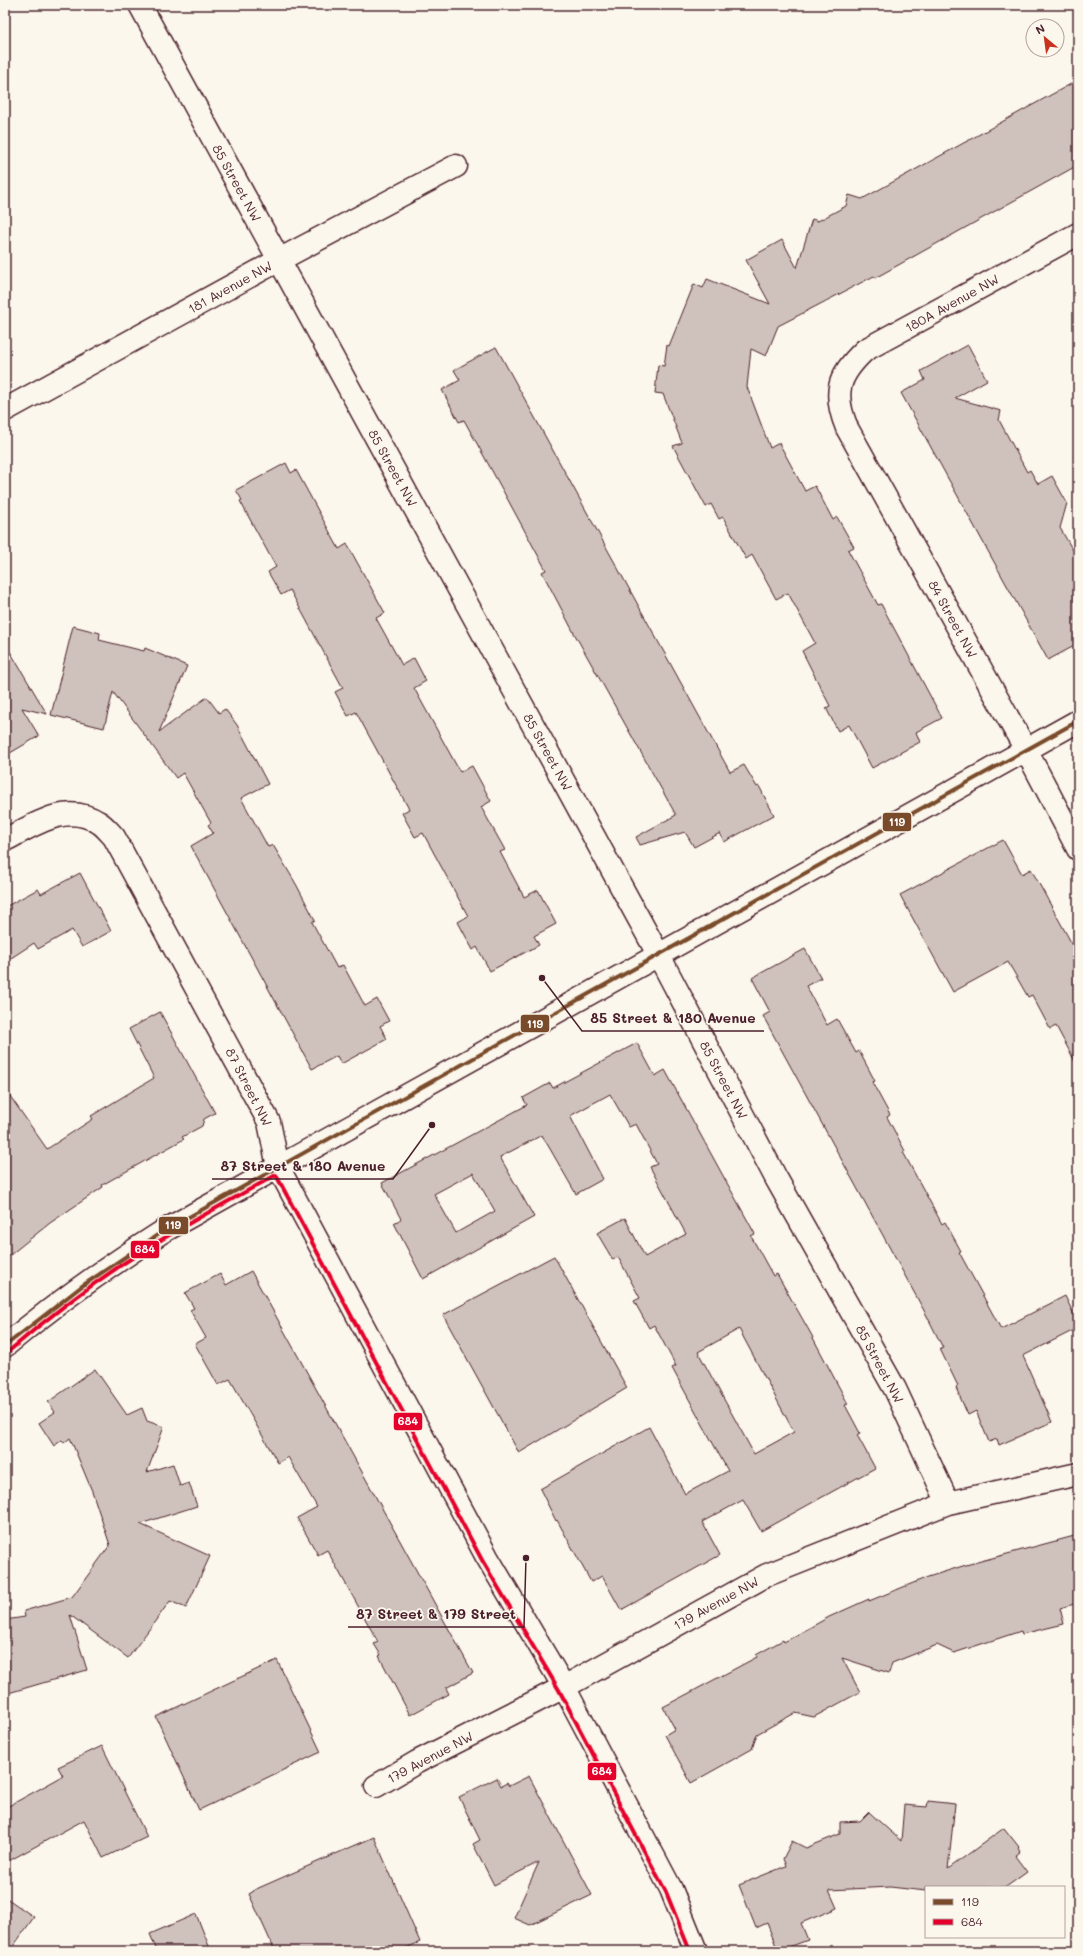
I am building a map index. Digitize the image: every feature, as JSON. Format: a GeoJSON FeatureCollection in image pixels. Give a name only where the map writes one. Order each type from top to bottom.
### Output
{"type":"FeatureCollection","features":[{"type":"Feature","properties":{"kind":"street","name":"85 Street NW"},"geometry":{"type":"LineString","coordinates":[[140,5],[658,954],[776,1178],[895,1389],[948,1503]]}},
{"type":"Feature","properties":{"kind":"street","name":"181 Avenue NW"},"geometry":{"type":"LineString","coordinates":[[5,410],[279,260],[456,166]]}},
{"type":"Feature","properties":{"kind":"street","name":"180A Avenue NW"},"geometry":{"type":"LineString","coordinates":[[840,385],[844,372],[865,350],[1078,234]]}},
{"type":"Feature","properties":{"kind":"street","name":"84 Street NW"},"geometry":{"type":"LineString","coordinates":[[840,385],[838,398],[840,412],[847,428],[1026,750],[1078,849]]}},
{"type":"Feature","properties":{"kind":"street"},"geometry":{"type":"LineString","coordinates":[[5,1346],[40,1316],[96,1274],[162,1232],[1078,721]]}},
{"type":"Feature","properties":{"kind":"street","name":"87 Street NW"},"geometry":{"type":"LineString","coordinates":[[5,840],[58,814],[80,814],[99,822],[114,837],[269,1122],[278,1167],[487,1557],[564,1687],[671,1890],[696,1951]]}},
{"type":"Feature","properties":{"kind":"street","name":"179 Avenue NW"},"geometry":{"type":"LineString","coordinates":[[376,1786],[417,1762],[564,1687],[767,1575],[948,1503],[1078,1474]]}},
{"type":"Feature","properties":{"kind":"building"},"geometry":{"type":"Polygon","coordinates":[[[1078,80],[1078,165],[875,278],[874,276],[778,326],[766,356],[751,349],[747,387],[770,448],[779,443],[805,491],[815,486],[833,520],[837,517],[854,547],[848,550],[878,605],[881,604],[942,718],[916,732],[920,742],[872,768],[849,725],[838,731],[826,708],[830,706],[802,651],[815,643],[788,593],[776,599],[752,555],[746,559],[723,517],[719,519],[711,504],[706,507],[673,446],[682,443],[663,394],[655,393],[658,365],[664,366],[667,345],[669,346],[694,284],[703,288],[707,279],[770,304],[746,260],[782,240],[797,268],[812,219],[818,221],[846,206],[849,195],[862,199],[1078,80]]]}},
{"type":"Feature","properties":{"kind":"building"},"geometry":{"type":"Polygon","coordinates":[[[968,345],[987,380],[955,398],[1001,411],[999,420],[1027,472],[1030,470],[1038,484],[1052,476],[1067,503],[1060,528],[1078,559],[1078,644],[1048,660],[901,393],[925,380],[921,371],[968,345]]]}},
{"type":"Feature","properties":{"kind":"building"},"geometry":{"type":"Polygon","coordinates":[[[496,347],[730,772],[744,765],[757,787],[759,786],[774,815],[724,842],[720,833],[694,847],[685,832],[640,845],[636,837],[676,815],[574,633],[542,572],[546,570],[502,489],[464,420],[459,422],[442,390],[460,380],[454,370],[496,347]]]}},
{"type":"Feature","properties":{"kind":"building"},"geometry":{"type":"Polygon","coordinates":[[[286,463],[291,473],[296,470],[339,549],[347,544],[385,613],[376,618],[402,665],[414,658],[426,681],[414,688],[460,772],[472,766],[491,801],[481,807],[505,850],[500,852],[524,897],[538,890],[556,924],[534,936],[539,945],[490,971],[477,947],[473,950],[458,922],[468,916],[423,833],[415,837],[402,813],[409,809],[356,712],[348,716],[335,692],[343,688],[290,590],[281,595],[268,572],[276,567],[240,501],[242,500],[236,490],[286,463]]]}},
{"type":"Feature","properties":{"kind":"building"},"geometry":{"type":"Polygon","coordinates":[[[73,626],[100,633],[99,640],[144,651],[145,648],[187,666],[159,732],[207,697],[219,713],[225,709],[237,725],[268,784],[241,798],[268,847],[273,845],[296,884],[315,920],[312,922],[337,968],[343,965],[365,1006],[377,999],[389,1021],[380,1026],[387,1039],[341,1064],[337,1056],[312,1069],[191,846],[213,833],[208,825],[211,823],[183,773],[176,778],[113,692],[104,728],[51,715],[73,626]]]}},
{"type":"Feature","properties":{"kind":"building"},"geometry":{"type":"Polygon","coordinates":[[[5,643],[47,714],[22,708],[39,736],[5,756],[5,643]]]}},
{"type":"Feature","properties":{"kind":"building"},"geometry":{"type":"Polygon","coordinates":[[[1003,840],[1022,874],[1031,869],[1078,955],[1078,1067],[1056,1026],[1050,1029],[1032,995],[1028,997],[1008,962],[953,992],[900,895],[1003,840]]]}},
{"type":"Feature","properties":{"kind":"building"},"geometry":{"type":"Polygon","coordinates":[[[80,873],[111,931],[82,947],[72,930],[38,949],[34,943],[5,962],[5,907],[38,889],[41,894],[80,873]]]}},
{"type":"Feature","properties":{"kind":"building"},"geometry":{"type":"Polygon","coordinates":[[[805,949],[821,978],[806,986],[827,1025],[837,1019],[856,1053],[859,1051],[875,1081],[872,1082],[890,1115],[887,1117],[905,1151],[903,1152],[942,1224],[945,1222],[961,1251],[959,1252],[1001,1329],[1065,1296],[1078,1323],[1078,1328],[1023,1356],[1052,1422],[999,1445],[997,1439],[989,1442],[976,1411],[968,1415],[956,1388],[958,1386],[940,1349],[943,1348],[927,1316],[763,1016],[770,1012],[752,978],[805,949]]]}},
{"type":"Feature","properties":{"kind":"building"},"geometry":{"type":"Polygon","coordinates":[[[160,1012],[215,1113],[204,1119],[202,1126],[182,1137],[184,1139],[102,1185],[103,1187],[50,1223],[5,1259],[5,1089],[47,1149],[93,1119],[91,1116],[154,1078],[129,1029],[160,1012]]]}},
{"type":"Feature","properties":{"kind":"building"},"geometry":{"type":"Polygon","coordinates":[[[637,1043],[655,1076],[665,1070],[755,1234],[751,1236],[773,1276],[777,1274],[848,1404],[845,1405],[860,1433],[857,1435],[875,1468],[761,1531],[743,1500],[702,1522],[720,1555],[621,1610],[602,1576],[591,1582],[557,1520],[556,1521],[540,1489],[649,1427],[685,1494],[728,1471],[672,1368],[676,1366],[654,1325],[649,1328],[634,1301],[640,1298],[618,1257],[613,1260],[597,1233],[625,1218],[645,1257],[686,1234],[650,1167],[657,1164],[636,1124],[629,1127],[610,1094],[570,1116],[603,1179],[576,1194],[542,1135],[500,1157],[534,1217],[423,1279],[394,1223],[401,1219],[382,1183],[527,1105],[523,1098],[550,1083],[553,1088],[637,1043]],[[473,1173],[434,1194],[456,1233],[495,1211],[473,1173]],[[739,1329],[698,1352],[754,1454],[794,1432],[739,1329]]]}},
{"type":"Feature","properties":{"kind":"building"},"geometry":{"type":"Polygon","coordinates":[[[554,1256],[627,1388],[519,1453],[443,1315],[554,1256]]]}},
{"type":"Feature","properties":{"kind":"building"},"geometry":{"type":"Polygon","coordinates":[[[251,1271],[473,1673],[446,1688],[449,1694],[410,1715],[379,1656],[381,1655],[374,1644],[378,1642],[327,1550],[318,1555],[297,1518],[317,1507],[288,1457],[278,1463],[230,1379],[218,1385],[195,1344],[206,1338],[190,1310],[194,1308],[185,1293],[220,1274],[226,1285],[251,1271]]]}},
{"type":"Feature","properties":{"kind":"building"},"geometry":{"type":"Polygon","coordinates":[[[95,1369],[127,1415],[142,1408],[147,1421],[164,1427],[147,1472],[173,1464],[180,1486],[189,1483],[197,1506],[140,1524],[210,1556],[186,1608],[170,1601],[128,1658],[70,1615],[87,1670],[5,1694],[5,1620],[25,1617],[24,1611],[72,1597],[110,1545],[92,1491],[70,1438],[64,1443],[62,1440],[54,1446],[39,1423],[55,1412],[48,1402],[95,1369]]]}},
{"type":"Feature","properties":{"kind":"building"},"geometry":{"type":"Polygon","coordinates":[[[1078,1535],[1078,1603],[1060,1608],[1064,1624],[1022,1634],[1021,1631],[954,1653],[937,1645],[892,1663],[889,1673],[842,1658],[860,1692],[814,1717],[795,1713],[757,1734],[752,1749],[691,1783],[665,1735],[675,1729],[663,1707],[757,1657],[756,1655],[783,1640],[784,1642],[829,1617],[869,1599],[869,1601],[928,1577],[966,1565],[1078,1535]]]}},
{"type":"Feature","properties":{"kind":"building"},"geometry":{"type":"Polygon","coordinates":[[[277,1660],[321,1752],[199,1810],[156,1717],[277,1660]]]}},
{"type":"Feature","properties":{"kind":"building"},"geometry":{"type":"Polygon","coordinates":[[[102,1746],[147,1837],[103,1858],[84,1820],[5,1863],[5,1808],[63,1776],[58,1767],[102,1746]]]}},
{"type":"Feature","properties":{"kind":"building"},"geometry":{"type":"Polygon","coordinates":[[[529,1776],[592,1895],[530,1925],[514,1918],[539,1862],[494,1885],[473,1844],[480,1840],[459,1797],[497,1778],[501,1786],[507,1783],[509,1786],[529,1776]]]}},
{"type":"Feature","properties":{"kind":"building"},"geometry":{"type":"Polygon","coordinates":[[[928,1801],[955,1804],[948,1869],[1004,1828],[1019,1847],[1020,1852],[1015,1856],[1027,1872],[1007,1886],[925,1886],[925,1891],[890,1887],[829,1890],[837,1908],[801,1923],[808,1940],[778,1951],[767,1923],[756,1928],[739,1885],[786,1866],[783,1859],[792,1841],[806,1848],[840,1834],[840,1822],[860,1821],[869,1812],[901,1841],[904,1805],[927,1807],[928,1801]]]}},
{"type":"Feature","properties":{"kind":"building"},"geometry":{"type":"Polygon","coordinates":[[[374,1837],[420,1942],[399,1951],[275,1951],[249,1894],[254,1890],[374,1837]]]}},
{"type":"Feature","properties":{"kind":"building"},"geometry":{"type":"Polygon","coordinates":[[[5,1897],[34,1917],[10,1951],[5,1951],[5,1897]]]}},
{"type":"Feature","properties":{"kind":"building"},"geometry":{"type":"Polygon","coordinates":[[[196,1914],[211,1951],[157,1951],[150,1934],[196,1914]]]}},
{"type":"Feature","properties":{"kind":"transit line","name":"119"},"geometry":{"type":"LineString","coordinates":[[5,1346],[82,1286],[162,1232],[1078,721]]}},
{"type":"Feature","properties":{"kind":"transit line","name":"684"},"geometry":{"type":"LineString","coordinates":[[9,1351],[76,1297],[128,1260],[194,1220],[276,1175],[482,1560],[559,1690],[666,1892],[690,1951]]}},
{"type":"Feature","properties":{"kind":"place","name":"85 Street & 180 Avenue"},"geometry":{"type":"Point","coordinates":[542,978]}},
{"type":"Feature","properties":{"kind":"place","name":"87 Street & 180 Avenue"},"geometry":{"type":"Point","coordinates":[432,1125]}},
{"type":"Feature","properties":{"kind":"place","name":"87 Street & 179 Street"},"geometry":{"type":"Point","coordinates":[526,1558]}}]}
